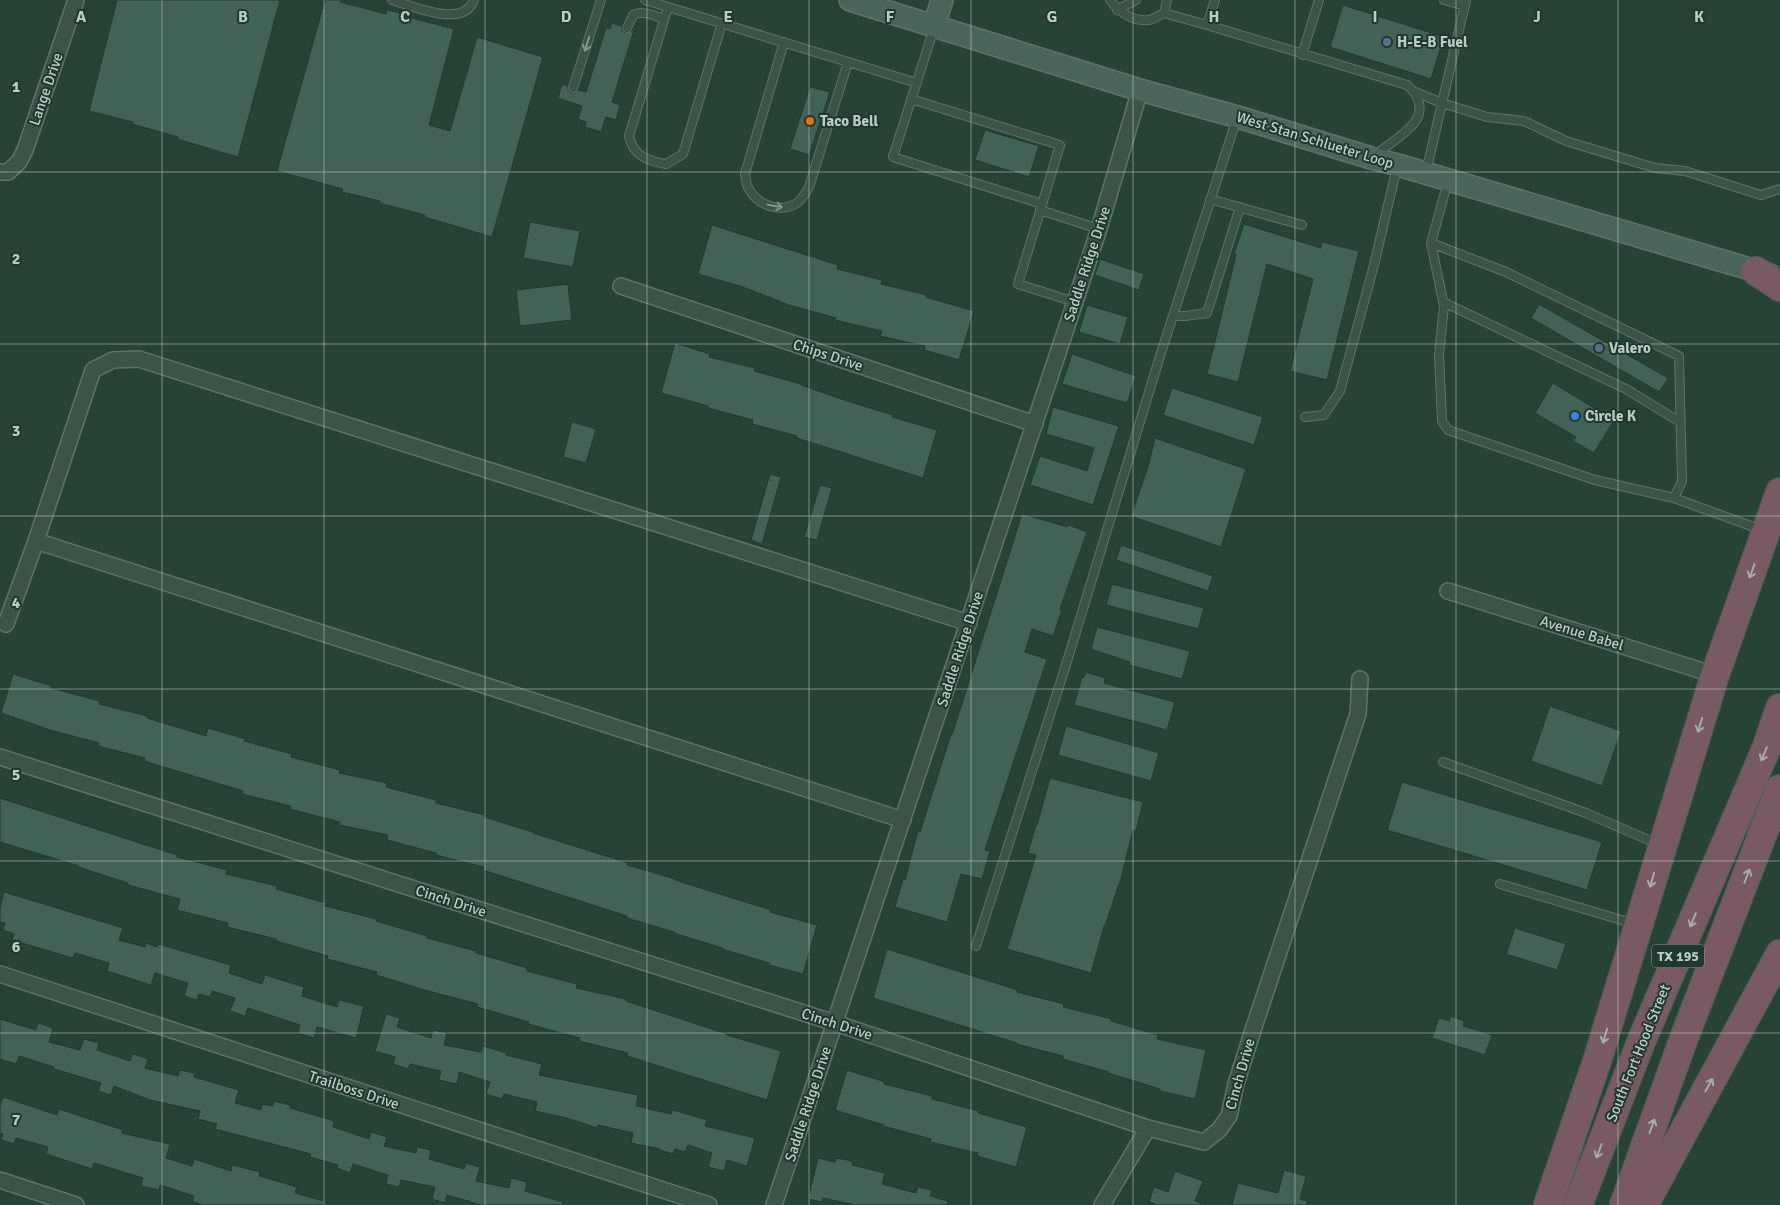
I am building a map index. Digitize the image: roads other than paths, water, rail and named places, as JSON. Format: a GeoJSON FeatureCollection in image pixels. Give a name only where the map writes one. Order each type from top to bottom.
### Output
{"type":"FeatureCollection","features":[{"type":"Feature","properties":{"kind":"highway"},"geometry":{"type":"LineString","coordinates":[[1772,273],[1780,286]]}},
{"type":"Feature","properties":{"kind":"highway"},"geometry":{"type":"LineString","coordinates":[[1548,1205],[1598,1058],[1640,925],[1662,846],[1715,675],[1780,492]]}},
{"type":"Feature","properties":{"kind":"highway","name":"South Fort Hood Street"},"geometry":{"type":"LineString","coordinates":[[1578,1205],[1641,1042],[1766,749],[1780,708]]}},
{"type":"Feature","properties":{"kind":"highway","name":"TX 195"},"geometry":{"type":"LineString","coordinates":[[1624,1205],[1684,1038],[1780,789]]}},
{"type":"Feature","properties":{"kind":"highway"},"geometry":{"type":"LineString","coordinates":[[1644,1205],[1780,954]]}},
{"type":"Feature","properties":{"kind":"main road","name":"West Stan Schlueter Loop"},"geometry":{"type":"LineString","coordinates":[[850,0],[1140,90],[1238,117],[1448,181],[1772,273]]}},
{"type":"Feature","properties":{"kind":"main road"},"geometry":{"type":"LineString","coordinates":[[934,26],[942,0]]}},
{"type":"Feature","properties":{"kind":"street","name":"Lange Drive"},"geometry":{"type":"LineString","coordinates":[[4,172],[19,162],[25,150],[76,0]]}},
{"type":"Feature","properties":{"kind":"street","name":"Saddle Ridge Drive"},"geometry":{"type":"LineString","coordinates":[[774,1205],[1035,424],[1099,229],[1140,90]]}},
{"type":"Feature","properties":{"kind":"street","name":"Chips Drive"},"geometry":{"type":"LineString","coordinates":[[621,286],[1035,424]]}},
{"type":"Feature","properties":{"kind":"street"},"geometry":{"type":"LineString","coordinates":[[6,624],[93,370],[113,360],[139,359],[969,623]]}},
{"type":"Feature","properties":{"kind":"street"},"geometry":{"type":"LineString","coordinates":[[36,541],[904,820]]}},
{"type":"Feature","properties":{"kind":"street","name":"Avenue Babel"},"geometry":{"type":"LineString","coordinates":[[1448,592],[1715,675]]}},
{"type":"Feature","properties":{"kind":"street","name":"Cinch Drive"},"geometry":{"type":"LineString","coordinates":[[0,757],[835,1023],[1148,1128],[1204,1142],[1219,1130],[1229,1116],[1236,1084],[1251,1037],[1358,714],[1360,680]]}},
{"type":"Feature","properties":{"kind":"street","name":"Trailboss Drive"},"geometry":{"type":"LineString","coordinates":[[0,974],[709,1205]]}},
{"type":"Feature","properties":{"kind":"street"},"geometry":{"type":"LineString","coordinates":[[1102,1205],[1148,1128]]}},
{"type":"Feature","properties":{"kind":"street"},"geometry":{"type":"LineString","coordinates":[[0,1180],[76,1205]]}},
{"type":"Feature","properties":{"kind":"lane"},"geometry":{"type":"LineString","coordinates":[[392,0],[446,15],[462,13],[472,6],[474,0]]}},
{"type":"Feature","properties":{"kind":"lane"},"geometry":{"type":"LineString","coordinates":[[573,88],[601,0]]}},
{"type":"Feature","properties":{"kind":"lane"},"geometry":{"type":"LineString","coordinates":[[645,0],[916,83]]}},
{"type":"Feature","properties":{"kind":"lane"},"geometry":{"type":"LineString","coordinates":[[1110,0],[1117,10],[1133,18],[1150,20],[1164,13],[1407,86],[1415,92],[1442,103],[1487,117],[1524,121],[1566,141],[1655,168],[1702,175],[1760,195],[1780,189]]}},
{"type":"Feature","properties":{"kind":"lane"},"geometry":{"type":"LineString","coordinates":[[1117,10],[1136,0]]}},
{"type":"Feature","properties":{"kind":"lane"},"geometry":{"type":"LineString","coordinates":[[1164,13],[1167,0]]}},
{"type":"Feature","properties":{"kind":"lane"},"geometry":{"type":"LineString","coordinates":[[1207,26],[1215,0]]}},
{"type":"Feature","properties":{"kind":"lane"},"geometry":{"type":"LineString","coordinates":[[1302,54],[1319,0]]}},
{"type":"Feature","properties":{"kind":"lane"},"geometry":{"type":"LineString","coordinates":[[1426,174],[1466,3],[1444,0]]}},
{"type":"Feature","properties":{"kind":"lane"},"geometry":{"type":"LineString","coordinates":[[668,7],[629,136],[632,148],[636,154],[649,161],[666,164],[683,154],[722,23]]}},
{"type":"Feature","properties":{"kind":"lane"},"geometry":{"type":"LineString","coordinates":[[627,28],[633,15],[638,13],[648,14],[664,20]]}},
{"type":"Feature","properties":{"kind":"lane"},"geometry":{"type":"LineString","coordinates":[[934,26],[893,158],[1041,207],[1099,229]]}},
{"type":"Feature","properties":{"kind":"lane"},"geometry":{"type":"LineString","coordinates":[[784,42],[745,174],[748,188],[757,200],[770,207],[784,208],[799,202],[809,187],[848,62]]}},
{"type":"Feature","properties":{"kind":"lane"},"geometry":{"type":"LineString","coordinates":[[1371,158],[1415,123],[1419,113],[1419,102],[1415,92]]}},
{"type":"Feature","properties":{"kind":"lane"},"geometry":{"type":"LineString","coordinates":[[911,99],[1060,145],[1018,284],[1075,302]]}},
{"type":"Feature","properties":{"kind":"lane"},"geometry":{"type":"LineString","coordinates":[[976,946],[1065,668],[1173,316],[1238,117]]}},
{"type":"Feature","properties":{"kind":"lane"},"geometry":{"type":"LineString","coordinates":[[1305,417],[1324,415],[1340,391],[1374,265],[1398,165]]}},
{"type":"Feature","properties":{"kind":"lane"},"geometry":{"type":"LineString","coordinates":[[1448,181],[1431,243],[1443,302],[1439,364],[1442,421],[1448,430],[1595,480],[1674,498],[1766,532]]}},
{"type":"Feature","properties":{"kind":"lane"},"geometry":{"type":"LineString","coordinates":[[1210,199],[1302,225]]}},
{"type":"Feature","properties":{"kind":"lane"},"geometry":{"type":"LineString","coordinates":[[1173,316],[1207,313],[1240,207]]}},
{"type":"Feature","properties":{"kind":"lane"},"geometry":{"type":"LineString","coordinates":[[1431,243],[1506,272],[1679,356],[1682,481],[1674,498]]}},
{"type":"Feature","properties":{"kind":"lane"},"geometry":{"type":"LineString","coordinates":[[1443,302],[1626,389],[1680,422]]}},
{"type":"Feature","properties":{"kind":"lane"},"geometry":{"type":"LineString","coordinates":[[1443,762],[1586,813],[1662,846]]}},
{"type":"Feature","properties":{"kind":"lane"},"geometry":{"type":"LineString","coordinates":[[1500,884],[1640,925]]}},
{"type":"Feature","properties":{"kind":"place","name":"H-E-B Fuel"},"geometry":{"type":"Point","coordinates":[1387,42]}},
{"type":"Feature","properties":{"kind":"place","name":"Taco Bell"},"geometry":{"type":"Point","coordinates":[810,121]}},
{"type":"Feature","properties":{"kind":"place","name":"Valero"},"geometry":{"type":"Point","coordinates":[1599,348]}},
{"type":"Feature","properties":{"kind":"place","name":"Circle K"},"geometry":{"type":"Point","coordinates":[1575,416]}}]}
